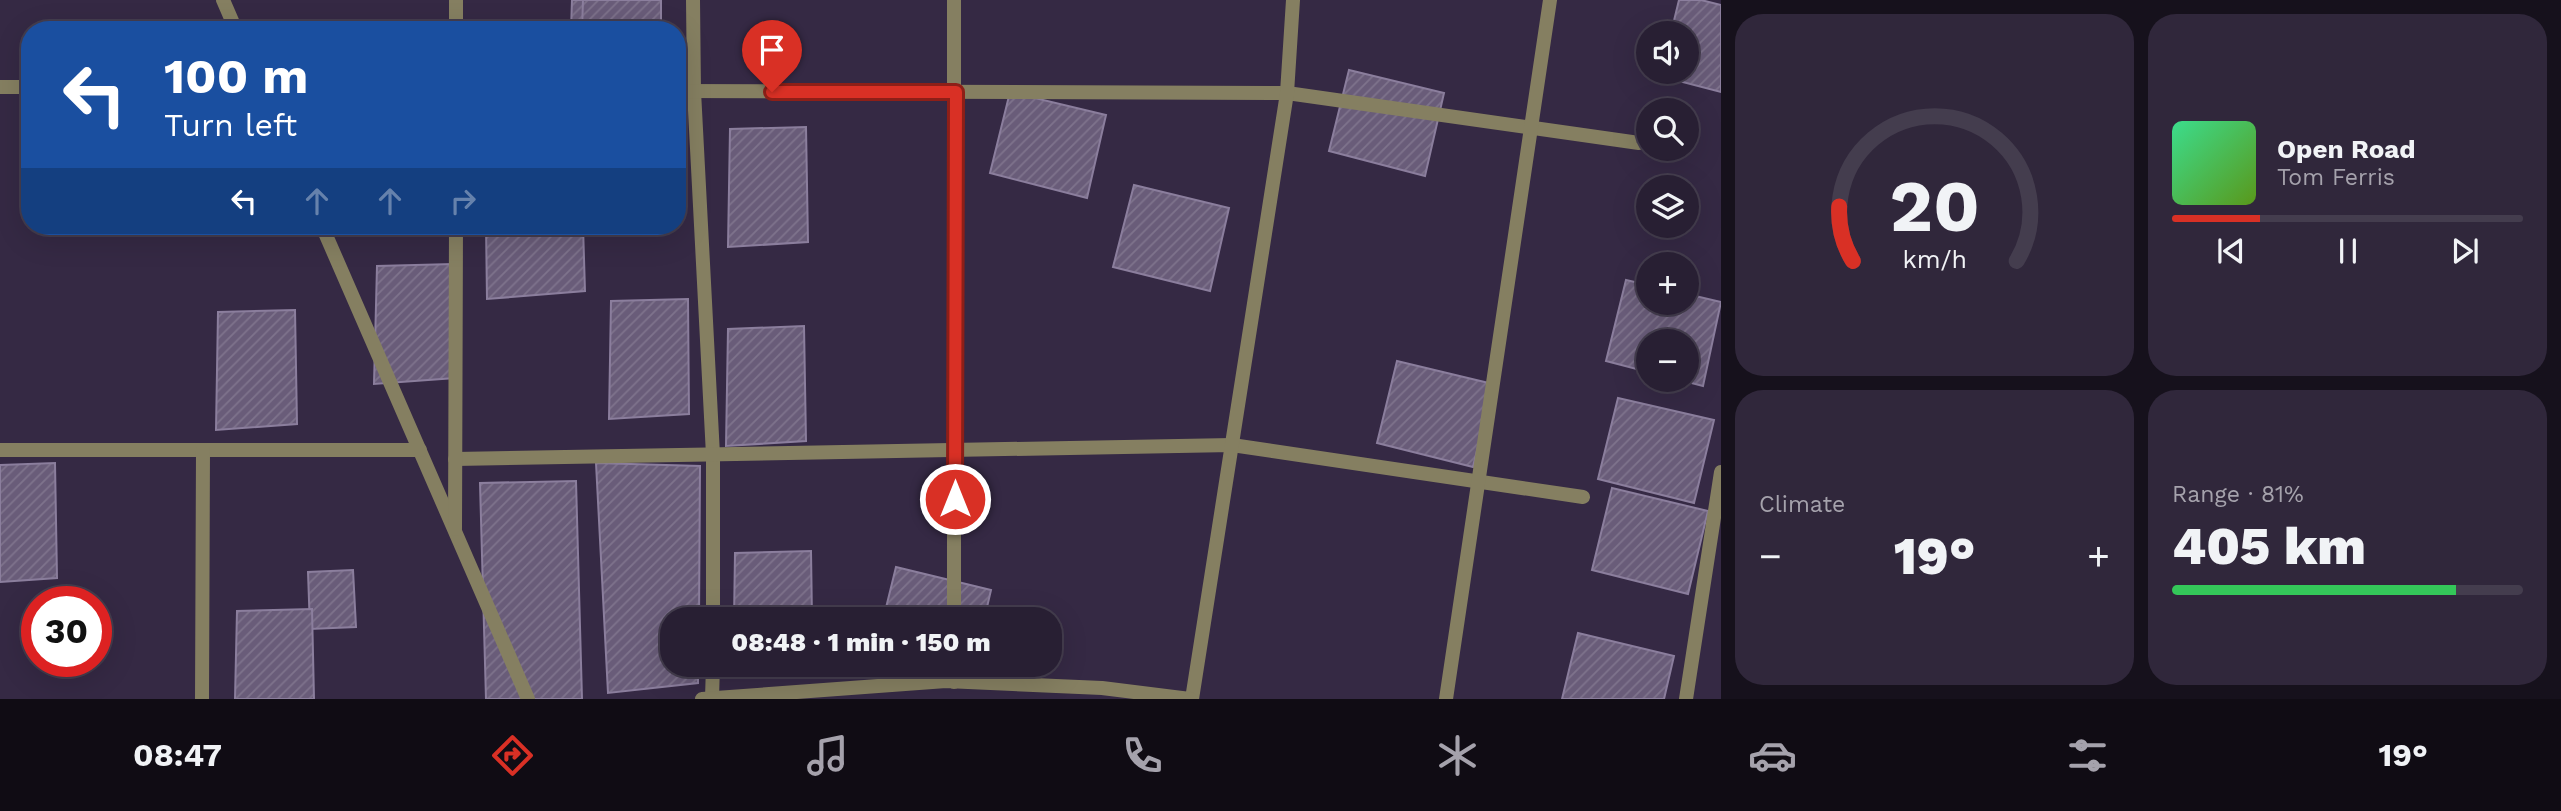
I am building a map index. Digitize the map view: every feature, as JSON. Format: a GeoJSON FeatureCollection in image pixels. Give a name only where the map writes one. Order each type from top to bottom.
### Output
{"type":"FeatureCollection","features":[{"type":"Feature","properties":{"kind":"street"},"geometry":{"type":"LineString","coordinates":[[223,0],[232,21]]}},
{"type":"Feature","properties":{"kind":"street"},"geometry":{"type":"LineString","coordinates":[[456,0],[456,21]]}},
{"type":"Feature","properties":{"kind":"street"},"geometry":{"type":"LineString","coordinates":[[693,0],[694,91],[713,455],[713,607]]}},
{"type":"Feature","properties":{"kind":"street"},"geometry":{"type":"LineString","coordinates":[[954,0],[954,607]]}},
{"type":"Feature","properties":{"kind":"street"},"geometry":{"type":"LineString","coordinates":[[711,677],[707,699],[954,682],[1102,688],[1191,699],[1287,93],[1293,0]]}},
{"type":"Feature","properties":{"kind":"street"},"geometry":{"type":"LineString","coordinates":[[1446,699],[1550,0]]}},
{"type":"Feature","properties":{"kind":"street"},"geometry":{"type":"LineString","coordinates":[[0,87],[21,87]]}},
{"type":"Feature","properties":{"kind":"street"},"geometry":{"type":"LineString","coordinates":[[686,91],[1287,93],[1636,143]]}},
{"type":"Feature","properties":{"kind":"street"},"geometry":{"type":"LineString","coordinates":[[326,235],[528,699]]}},
{"type":"Feature","properties":{"kind":"street"},"geometry":{"type":"LineString","coordinates":[[455,535],[456,235]]}},
{"type":"Feature","properties":{"kind":"street"},"geometry":{"type":"LineString","coordinates":[[455,459],[1232,445],[1583,497]]}},
{"type":"Feature","properties":{"kind":"street"},"geometry":{"type":"LineString","coordinates":[[0,450],[420,450]]}},
{"type":"Feature","properties":{"kind":"street"},"geometry":{"type":"LineString","coordinates":[[202,699],[203,450]]}},
{"type":"Feature","properties":{"kind":"street"},"geometry":{"type":"LineString","coordinates":[[1686,699],[1721,472]]}},
{"type":"Feature","properties":{"kind":"street"},"geometry":{"type":"LineString","coordinates":[[954,677],[954,682]]}},
{"type":"Feature","properties":{"kind":"building"},"geometry":{"type":"Polygon","coordinates":[[[572,0],[651,0],[651,21],[571,21],[572,0]]]}},
{"type":"Feature","properties":{"kind":"building"},"geometry":{"type":"Polygon","coordinates":[[[583,0],[661,0],[661,21],[582,21],[583,0]]]}},
{"type":"Feature","properties":{"kind":"building"},"geometry":{"type":"Polygon","coordinates":[[[1679,0],[1701,0],[1721,5],[1721,92],[1690,84],[1699,84],[1699,21],[1674,21],[1679,0]]]}},
{"type":"Feature","properties":{"kind":"building"},"geometry":{"type":"Polygon","coordinates":[[[1349,70],[1444,93],[1425,176],[1329,151],[1349,70]]]}},
{"type":"Feature","properties":{"kind":"building"},"geometry":{"type":"Polygon","coordinates":[[[1010,92],[1106,115],[1087,198],[990,173],[1010,92]]]}},
{"type":"Feature","properties":{"kind":"building"},"geometry":{"type":"Polygon","coordinates":[[[806,127],[808,242],[728,247],[730,129],[806,127]]]}},
{"type":"Feature","properties":{"kind":"building"},"geometry":{"type":"Polygon","coordinates":[[[1134,185],[1229,208],[1210,291],[1113,267],[1134,185]]]}},
{"type":"Feature","properties":{"kind":"building"},"geometry":{"type":"Polygon","coordinates":[[[486,235],[583,235],[585,291],[487,299],[486,235]]]}},
{"type":"Feature","properties":{"kind":"building"},"geometry":{"type":"Polygon","coordinates":[[[453,264],[455,378],[374,384],[377,266],[453,264]]]}},
{"type":"Feature","properties":{"kind":"building"},"geometry":{"type":"Polygon","coordinates":[[[1626,280],[1636,282],[1636,315],[1699,315],[1699,297],[1721,302],[1703,386],[1699,385],[1699,329],[1636,329],[1636,369],[1606,361],[1626,280]]]}},
{"type":"Feature","properties":{"kind":"building"},"geometry":{"type":"Polygon","coordinates":[[[688,299],[689,414],[609,419],[611,301],[688,299]]]}},
{"type":"Feature","properties":{"kind":"building"},"geometry":{"type":"Polygon","coordinates":[[[295,310],[297,424],[216,430],[218,312],[295,310]]]}},
{"type":"Feature","properties":{"kind":"building"},"geometry":{"type":"Polygon","coordinates":[[[804,326],[806,441],[726,446],[728,329],[804,326]]]}},
{"type":"Feature","properties":{"kind":"building"},"geometry":{"type":"Polygon","coordinates":[[[1397,361],[1493,384],[1473,467],[1377,443],[1397,361]]]}},
{"type":"Feature","properties":{"kind":"building"},"geometry":{"type":"Polygon","coordinates":[[[1618,398],[1714,420],[1694,503],[1598,479],[1618,398]]]}},
{"type":"Feature","properties":{"kind":"building"},"geometry":{"type":"Polygon","coordinates":[[[55,463],[57,578],[0,582],[0,465],[55,463]]]}},
{"type":"Feature","properties":{"kind":"building"},"geometry":{"type":"Polygon","coordinates":[[[596,463],[700,466],[699,607],[660,607],[660,677],[698,677],[698,683],[608,693],[596,463]]]}},
{"type":"Feature","properties":{"kind":"building"},"geometry":{"type":"Polygon","coordinates":[[[576,481],[582,699],[486,699],[480,483],[576,481]]]}},
{"type":"Feature","properties":{"kind":"building"},"geometry":{"type":"Polygon","coordinates":[[[1612,488],[1708,511],[1688,594],[1592,570],[1612,488]]]}},
{"type":"Feature","properties":{"kind":"building"},"geometry":{"type":"Polygon","coordinates":[[[811,551],[812,607],[734,607],[735,553],[811,551]]]}},
{"type":"Feature","properties":{"kind":"building"},"geometry":{"type":"Polygon","coordinates":[[[896,567],[991,590],[987,607],[886,607],[896,567]]]}},
{"type":"Feature","properties":{"kind":"building"},"geometry":{"type":"Polygon","coordinates":[[[353,570],[356,627],[310,629],[308,572],[353,570]]]}},
{"type":"Feature","properties":{"kind":"building"},"geometry":{"type":"Polygon","coordinates":[[[312,609],[314,699],[235,699],[237,611],[312,609]]]}},
{"type":"Feature","properties":{"kind":"building"},"geometry":{"type":"Polygon","coordinates":[[[1578,633],[1674,656],[1664,699],[1562,699],[1578,633]]]}},
{"type":"Feature","properties":{"kind":"route"},"geometry":{"type":"LineString","coordinates":[[772,92],[956,92],[955,499]]}}]}
